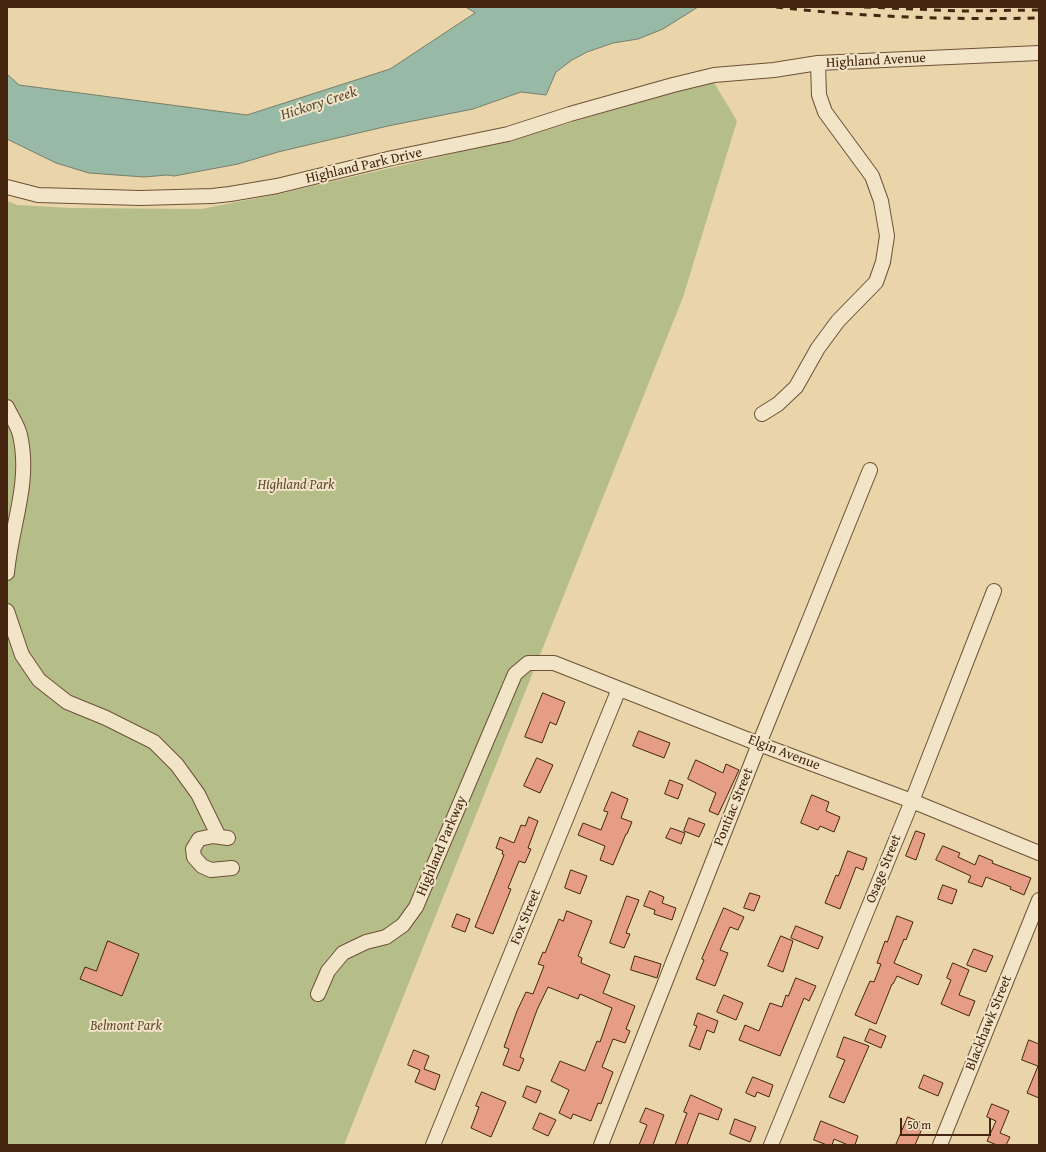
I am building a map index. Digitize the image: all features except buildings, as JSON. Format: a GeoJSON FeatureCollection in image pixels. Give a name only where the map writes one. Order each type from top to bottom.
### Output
{"type":"FeatureCollection","features":[{"type":"Feature","properties":{"kind":"street","name":"Highland Avenue"},"geometry":{"type":"LineString","coordinates":[[714,75],[774,70],[818,63],[1039,53]]}},
{"type":"Feature","properties":{"kind":"street"},"geometry":{"type":"LineString","coordinates":[[762,414],[778,404],[796,387],[818,348],[838,321],[876,282],[883,262],[887,236],[881,201],[872,176],[825,112],[819,95],[818,63]]}},
{"type":"Feature","properties":{"kind":"street","name":"Highland Park Drive"},"geometry":{"type":"LineString","coordinates":[[7,187],[38,195],[140,198],[212,196],[238,193],[277,186],[392,158],[508,134],[570,114],[714,75]]}},
{"type":"Feature","properties":{"kind":"street"},"geometry":{"type":"LineString","coordinates":[[7,407],[20,434],[24,465],[22,498],[8,561],[7,573]]}},
{"type":"Feature","properties":{"kind":"street","name":"Pontiac Street"},"geometry":{"type":"LineString","coordinates":[[601,1145],[759,744],[870,470]]}},
{"type":"Feature","properties":{"kind":"street","name":"Osage Street"},"geometry":{"type":"LineString","coordinates":[[772,1145],[912,801],[994,591]]}},
{"type":"Feature","properties":{"kind":"street"},"geometry":{"type":"LineString","coordinates":[[7,611],[22,654],[39,680],[67,702],[106,718],[154,742],[177,765],[198,794],[223,837],[213,836],[199,839],[193,849],[194,857],[202,866],[211,870],[232,868]]}},
{"type":"Feature","properties":{"kind":"street","name":"Elgin Avenue"},"geometry":{"type":"LineString","coordinates":[[528,663],[554,663],[592,677],[759,744],[912,801],[1039,853]]}},
{"type":"Feature","properties":{"kind":"street","name":"Highland Parkway"},"geometry":{"type":"LineString","coordinates":[[318,994],[328,971],[344,953],[366,942],[386,937],[403,925],[416,907],[515,674],[528,663]]}},
{"type":"Feature","properties":{"kind":"street","name":"Fox Street"},"geometry":{"type":"LineString","coordinates":[[433,1145],[619,689]]}},
{"type":"Feature","properties":{"kind":"street","name":"Blackhawk Street"},"geometry":{"type":"LineString","coordinates":[[940,1145],[1039,900]]}},
{"type":"Feature","properties":{"kind":"green space","name":"Highland Park"},"geometry":{"type":"Polygon","coordinates":[[[713,81],[737,121],[683,297],[344,1145],[7,1145],[7,201],[17,205],[70,208],[201,209],[283,193],[511,140],[713,81]]]}},
{"type":"Feature","properties":{"kind":"water","name":"Hickory Creek"},"geometry":{"type":"Polygon","coordinates":[[[466,7],[698,7],[663,29],[638,39],[613,43],[587,52],[572,60],[556,72],[546,95],[521,92],[473,109],[388,126],[278,152],[238,164],[174,176],[167,175],[144,177],[89,173],[56,163],[7,139],[7,74],[19,85],[247,115],[390,69],[475,13],[466,7]]]}},
{"type":"Feature","properties":{"kind":"railway"},"geometry":{"type":"LineString","coordinates":[[776,7],[907,17],[973,19],[1039,18]]}},
{"type":"Feature","properties":{"kind":"railway"},"geometry":{"type":"LineString","coordinates":[[864,7],[961,11],[1039,10]]}},
{"type":"Feature","properties":{"kind":"park label","name":"Belmont Park"},"geometry":{"type":"Point","coordinates":[126,1026]}}]}
